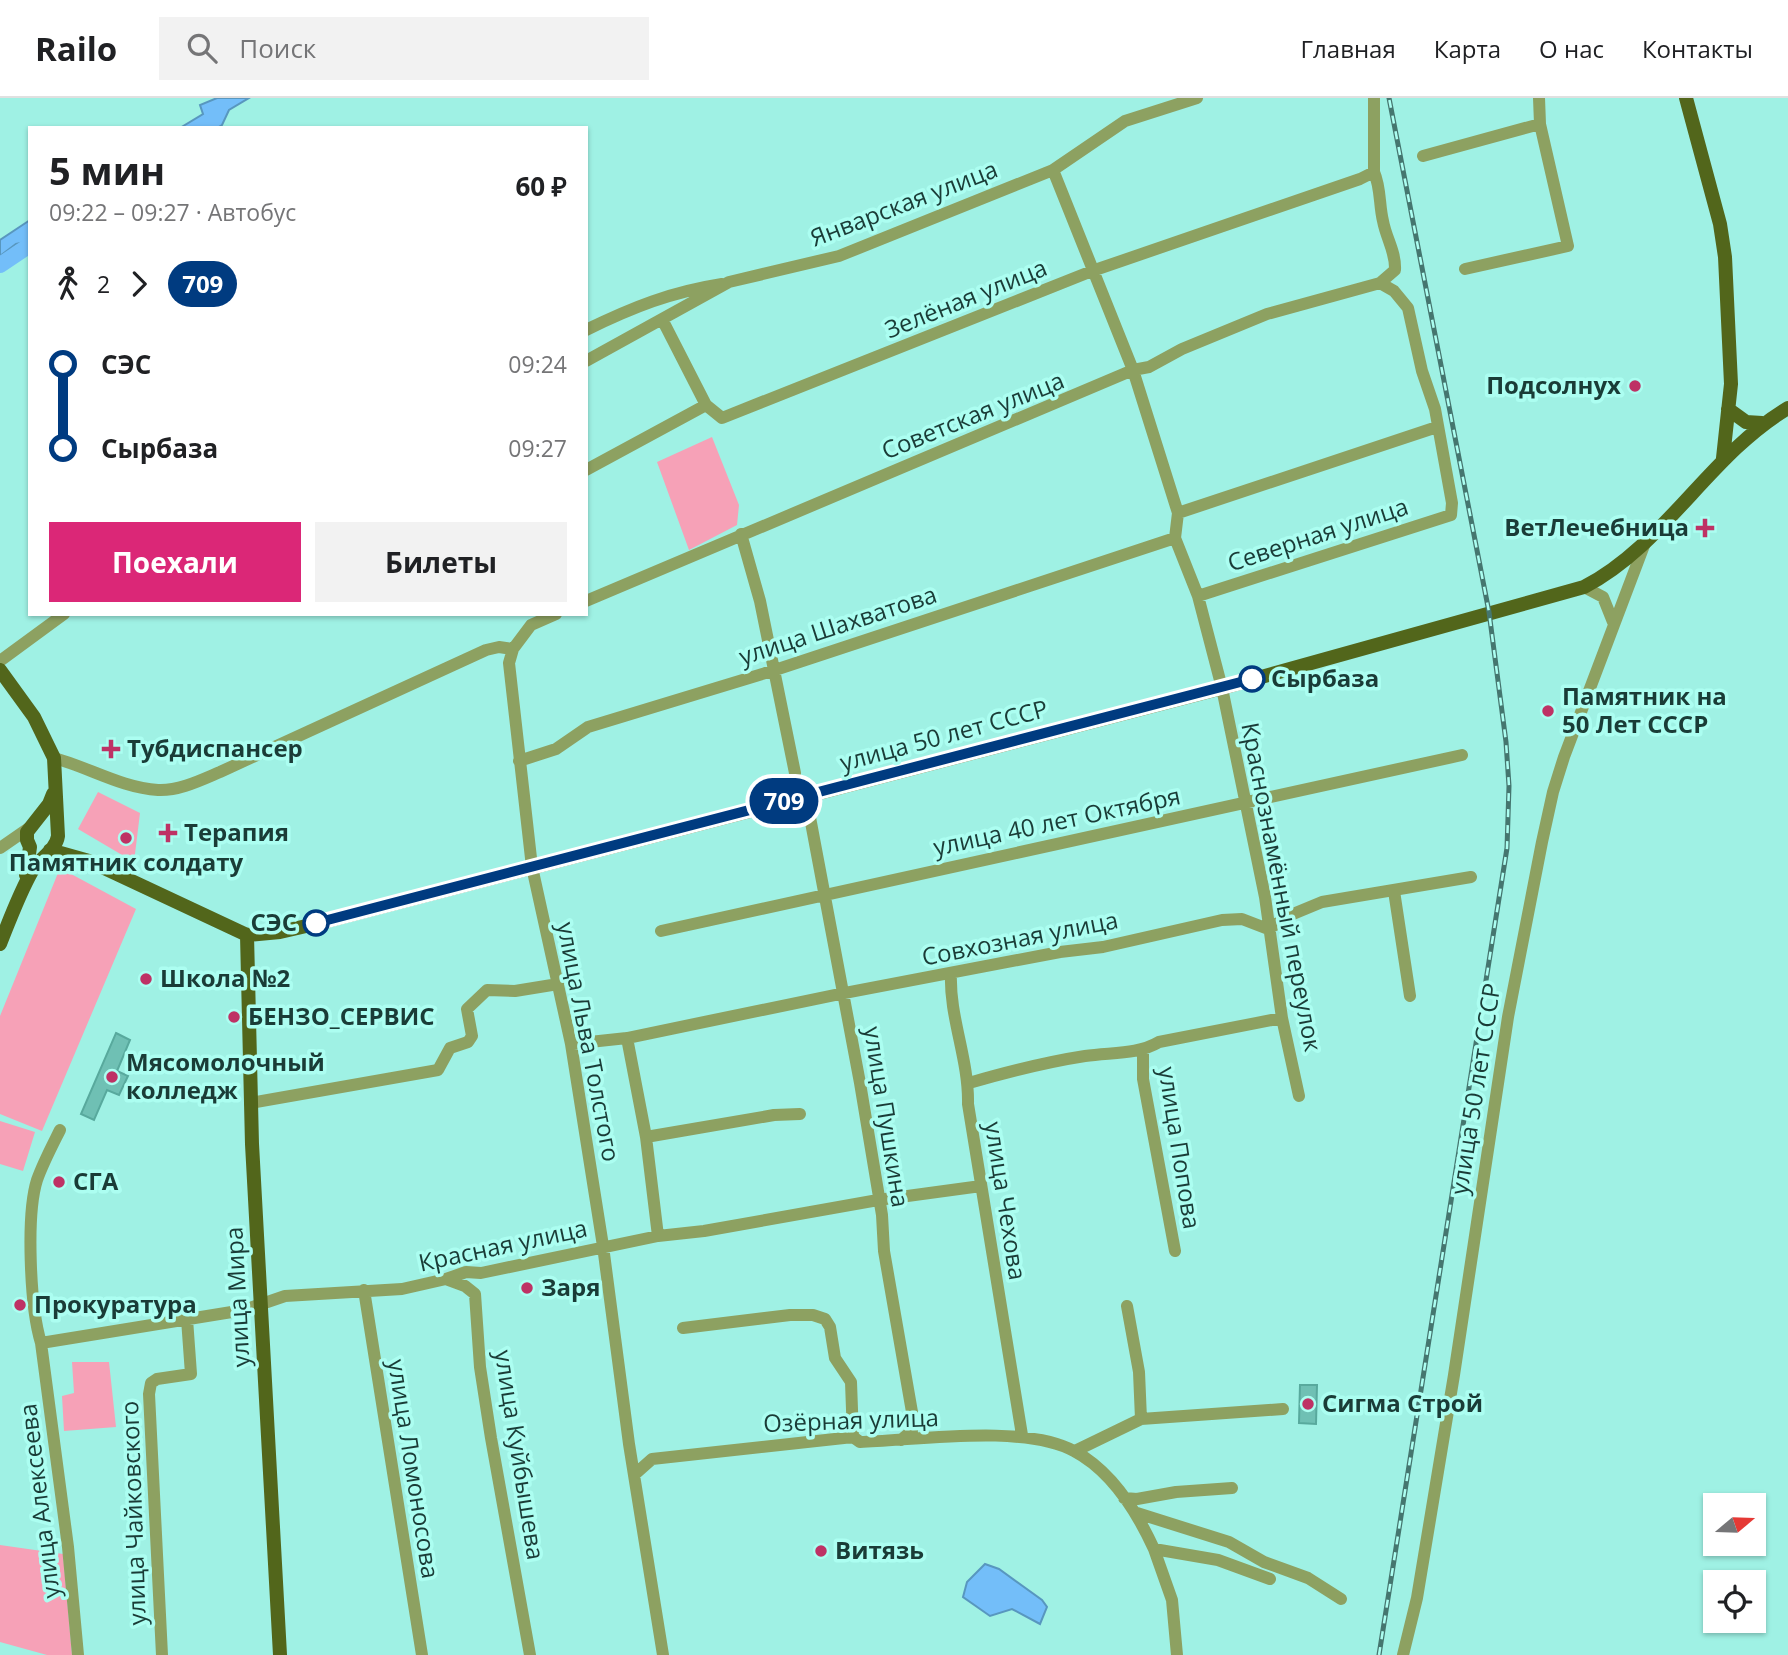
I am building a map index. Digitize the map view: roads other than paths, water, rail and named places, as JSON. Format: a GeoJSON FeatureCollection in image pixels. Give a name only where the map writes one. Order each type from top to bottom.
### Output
{"type":"FeatureCollection","features":[{"type":"Feature","properties":{"kind":"main road"},"geometry":{"type":"LineString","coordinates":[[1686,98],[1720,224],[1727,285],[1731,384],[1723,458]]}},
{"type":"Feature","properties":{"kind":"main road","name":"улица 50 лет СССР"},"geometry":{"type":"LineString","coordinates":[[247,935],[303,926],[1222,688],[1584,587],[1624,563],[1723,458],[1762,423],[1788,408]]}},
{"type":"Feature","properties":{"kind":"main road"},"geometry":{"type":"LineString","coordinates":[[1728,409],[1746,422],[1762,423]]}},
{"type":"Feature","properties":{"kind":"main road"},"geometry":{"type":"LineString","coordinates":[[0,670],[34,717],[54,758],[58,834],[56,844],[23,887],[0,944]]}},
{"type":"Feature","properties":{"kind":"main road"},"geometry":{"type":"LineString","coordinates":[[23,887],[29,846],[26,836],[49,804],[57,781]]}},
{"type":"Feature","properties":{"kind":"main road"},"geometry":{"type":"LineString","coordinates":[[31,826],[44,821],[52,824],[58,834],[89,861]]}},
{"type":"Feature","properties":{"kind":"main road"},"geometry":{"type":"LineString","coordinates":[[29,846],[38,852],[48,851],[89,861],[247,935]]}},
{"type":"Feature","properties":{"kind":"main road","name":"улица Мира"},"geometry":{"type":"LineString","coordinates":[[247,935],[250,1103],[280,1655]]}},
{"type":"Feature","properties":{"kind":"street","name":"Январская улица"},"geometry":{"type":"LineString","coordinates":[[588,361],[729,282],[839,256],[1052,170],[1125,121],[1197,98]]}},
{"type":"Feature","properties":{"kind":"street"},"geometry":{"type":"LineString","coordinates":[[1178,513],[1437,427],[1435,409],[1422,372],[1408,308],[1394,291],[1380,283],[1395,270],[1395,259],[1383,222],[1374,172],[1374,98]]}},
{"type":"Feature","properties":{"kind":"street"},"geometry":{"type":"LineString","coordinates":[[1465,269],[1568,246],[1540,124],[1539,98]]}},
{"type":"Feature","properties":{"kind":"street"},"geometry":{"type":"LineString","coordinates":[[1423,156],[1540,124]]}},
{"type":"Feature","properties":{"kind":"street","name":"Краснознамённый переулок"},"geometry":{"type":"LineString","coordinates":[[1052,170],[1133,370],[1178,513],[1175,538],[1198,596],[1222,688],[1265,897],[1282,1018],[1299,1096]]}},
{"type":"Feature","properties":{"kind":"street","name":"Зелёная улица"},"geometry":{"type":"LineString","coordinates":[[706,405],[722,418],[1092,271],[1374,172]]}},
{"type":"Feature","properties":{"kind":"street"},"geometry":{"type":"LineString","coordinates":[[588,329],[639,304],[682,290],[729,282]]}},
{"type":"Feature","properties":{"kind":"street","name":"Советская улица"},"geometry":{"type":"LineString","coordinates":[[588,600],[1133,370],[1149,367],[1182,349],[1267,314],[1380,283]]}},
{"type":"Feature","properties":{"kind":"street"},"geometry":{"type":"LineString","coordinates":[[588,469],[706,405],[699,396],[663,321]]}},
{"type":"Feature","properties":{"kind":"street","name":"Северная улица"},"geometry":{"type":"LineString","coordinates":[[1198,596],[1451,515],[1452,502],[1437,427]]}},
{"type":"Feature","properties":{"kind":"street","name":"улица Пушкина"},"geometry":{"type":"LineString","coordinates":[[741,534],[760,601],[772,671],[799,797],[825,893],[844,993],[912,1412],[912,1431],[900,1440]]}},
{"type":"Feature","properties":{"kind":"street","name":"улица Шахватова"},"geometry":{"type":"LineString","coordinates":[[519,761],[556,749],[588,727],[772,671],[1175,538]]}},
{"type":"Feature","properties":{"kind":"street","name":"улица 50 лет СССР"},"geometry":{"type":"LineString","coordinates":[[1403,1655],[1416,1598],[1451,1388],[1508,1017],[1542,842],[1556,780],[1645,543]]}},
{"type":"Feature","properties":{"kind":"street"},"geometry":{"type":"LineString","coordinates":[[1584,587],[1598,592],[1606,600],[1614,622]]}},
{"type":"Feature","properties":{"kind":"street"},"geometry":{"type":"LineString","coordinates":[[0,661],[61,616]]}},
{"type":"Feature","properties":{"kind":"street"},"geometry":{"type":"LineString","coordinates":[[54,758],[135,786],[159,790],[176,788],[220,772],[486,650],[499,647],[513,649],[531,620]]}},
{"type":"Feature","properties":{"kind":"street","name":"улица Льва Толстого"},"geometry":{"type":"LineString","coordinates":[[513,649],[509,663],[532,867],[571,1044],[603,1246],[629,1444],[663,1655]]}},
{"type":"Feature","properties":{"kind":"street","name":"улица 40 лет Октября"},"geometry":{"type":"LineString","coordinates":[[661,931],[1282,793],[1347,783],[1462,755]]}},
{"type":"Feature","properties":{"kind":"street"},"geometry":{"type":"LineString","coordinates":[[0,848],[31,826]]}},
{"type":"Feature","properties":{"kind":"street"},"geometry":{"type":"LineString","coordinates":[[0,848],[29,846]]}},
{"type":"Feature","properties":{"kind":"street"},"geometry":{"type":"LineString","coordinates":[[1268,929],[1293,914],[1322,902],[1471,877]]}},
{"type":"Feature","properties":{"kind":"street"},"geometry":{"type":"LineString","coordinates":[[1394,891],[1410,996]]}},
{"type":"Feature","properties":{"kind":"street","name":"Совхозная улица"},"geometry":{"type":"LineString","coordinates":[[571,1044],[627,1038],[844,993],[1060,952],[1103,947],[1222,920],[1242,919],[1268,929]]}},
{"type":"Feature","properties":{"kind":"street","name":"улица Чехова"},"geometry":{"type":"LineString","coordinates":[[951,973],[950,990],[969,1083],[968,1104],[1022,1435]]}},
{"type":"Feature","properties":{"kind":"street"},"geometry":{"type":"LineString","coordinates":[[250,1103],[438,1070],[450,1048],[468,1042],[472,1036],[467,1009],[487,990],[515,991],[558,984]]}},
{"type":"Feature","properties":{"kind":"street"},"geometry":{"type":"LineString","coordinates":[[969,1083],[1011,1070],[1084,1056],[1143,1051],[1159,1042],[1282,1018]]}},
{"type":"Feature","properties":{"kind":"street"},"geometry":{"type":"LineString","coordinates":[[627,1038],[646,1137],[658,1236]]}},
{"type":"Feature","properties":{"kind":"street","name":"улица Попова"},"geometry":{"type":"LineString","coordinates":[[1143,1051],[1143,1079],[1175,1251]]}},
{"type":"Feature","properties":{"kind":"street"},"geometry":{"type":"LineString","coordinates":[[646,1137],[774,1115],[800,1114]]}},
{"type":"Feature","properties":{"kind":"street","name":"улица Алексеева"},"geometry":{"type":"LineString","coordinates":[[60,1130],[37,1180],[30,1224],[32,1274],[68,1547],[78,1655]]}},
{"type":"Feature","properties":{"kind":"street","name":"Красная улица"},"geometry":{"type":"LineString","coordinates":[[40,1340],[244,1310],[285,1296],[402,1289],[466,1272],[481,1273],[658,1236],[981,1186]]}},
{"type":"Feature","properties":{"kind":"street","name":"улица Куйбышева"},"geometry":{"type":"LineString","coordinates":[[446,1279],[465,1286],[475,1294],[480,1367],[530,1655]]}},
{"type":"Feature","properties":{"kind":"street","name":"улица Ломоносова"},"geometry":{"type":"LineString","coordinates":[[364,1290],[422,1655]]}},
{"type":"Feature","properties":{"kind":"street"},"geometry":{"type":"LineString","coordinates":[[1127,1306],[1139,1372],[1141,1419]]}},
{"type":"Feature","properties":{"kind":"street"},"geometry":{"type":"LineString","coordinates":[[683,1328],[790,1315],[813,1315],[825,1319],[830,1327],[835,1359],[851,1382],[853,1437]]}},
{"type":"Feature","properties":{"kind":"street","name":"улица Чайковского"},"geometry":{"type":"LineString","coordinates":[[162,1655],[149,1394],[151,1383],[157,1379],[191,1374],[187,1319]]}},
{"type":"Feature","properties":{"kind":"street"},"geometry":{"type":"LineString","coordinates":[[1075,1451],[1141,1419],[1283,1409]]}},
{"type":"Feature","properties":{"kind":"street","name":"Озёрная улица"},"geometry":{"type":"LineString","coordinates":[[652,1459],[853,1437],[860,1442],[1022,1435],[1056,1443],[1075,1451],[1099,1469],[1137,1513],[1154,1549]]}},
{"type":"Feature","properties":{"kind":"street"},"geometry":{"type":"LineString","coordinates":[[629,1444],[652,1459],[634,1475]]}},
{"type":"Feature","properties":{"kind":"street"},"geometry":{"type":"LineString","coordinates":[[1124,1498],[1138,1499],[1176,1492],[1232,1488]]}},
{"type":"Feature","properties":{"kind":"street"},"geometry":{"type":"LineString","coordinates":[[1137,1513],[1229,1542],[1264,1562],[1308,1578],[1341,1599]]}},
{"type":"Feature","properties":{"kind":"street"},"geometry":{"type":"LineString","coordinates":[[1177,1655],[1171,1600],[1154,1549],[1218,1560],[1270,1579]]}},
{"type":"Feature","properties":{"kind":"water"},"geometry":{"type":"Polygon","coordinates":[[[217,98],[249,98],[229,110],[220,126],[183,126],[203,114],[200,105],[217,98]]]}},
{"type":"Feature","properties":{"kind":"water"},"geometry":{"type":"Polygon","coordinates":[[[28,221],[28,241],[16,244],[0,256],[0,240],[28,221]]]}},
{"type":"Feature","properties":{"kind":"water"},"geometry":{"type":"Polygon","coordinates":[[[985,1564],[999,1569],[1042,1600],[1047,1607],[1040,1624],[1012,1609],[990,1616],[963,1597],[967,1582],[985,1564]]]}},
{"type":"Feature","properties":{"kind":"waterway"},"geometry":{"type":"LineString","coordinates":[[0,265],[28,246]]}},
{"type":"Feature","properties":{"kind":"railway"},"geometry":{"type":"LineString","coordinates":[[1379,1655],[1507,848],[1509,786],[1489,612],[1389,98]]}},
{"type":"Feature","properties":{"kind":"place","name":"Подсолнух"},"geometry":{"type":"Point","coordinates":[1635,386]}},
{"type":"Feature","properties":{"kind":"place","name":"ВетЛечебница"},"geometry":{"type":"Point","coordinates":[1705,528]}},
{"type":"Feature","properties":{"kind":"place","name":"Сырбаза"},"geometry":{"type":"Point","coordinates":[1252,679]}},
{"type":"Feature","properties":{"kind":"place","name":"Памятник на 50 Лет СССР"},"geometry":{"type":"Point","coordinates":[1548,711]}},
{"type":"Feature","properties":{"kind":"place","name":"Тубдиспансер"},"geometry":{"type":"Point","coordinates":[111,749]}},
{"type":"Feature","properties":{"kind":"place","name":"Терапия"},"geometry":{"type":"Point","coordinates":[168,833]}},
{"type":"Feature","properties":{"kind":"place","name":"Памятник солдату"},"geometry":{"type":"Point","coordinates":[126,838]}},
{"type":"Feature","properties":{"kind":"place","name":"СЭС"},"geometry":{"type":"Point","coordinates":[316,923]}},
{"type":"Feature","properties":{"kind":"place","name":"Школа №2"},"geometry":{"type":"Point","coordinates":[146,979]}},
{"type":"Feature","properties":{"kind":"place","name":"БЕНЗО_СЕРВИС"},"geometry":{"type":"Point","coordinates":[234,1017]}},
{"type":"Feature","properties":{"kind":"place","name":"Мясомолочный колледж"},"geometry":{"type":"Point","coordinates":[112,1077]}},
{"type":"Feature","properties":{"kind":"place","name":"СГА"},"geometry":{"type":"Point","coordinates":[59,1182]}},
{"type":"Feature","properties":{"kind":"place","name":"Заря"},"geometry":{"type":"Point","coordinates":[527,1288]}},
{"type":"Feature","properties":{"kind":"place","name":"Прокуратура"},"geometry":{"type":"Point","coordinates":[20,1305]}},
{"type":"Feature","properties":{"kind":"place","name":"Сигма Строй"},"geometry":{"type":"Point","coordinates":[1308,1404]}},
{"type":"Feature","properties":{"kind":"place","name":"Витязь"},"geometry":{"type":"Point","coordinates":[821,1551]}}]}
